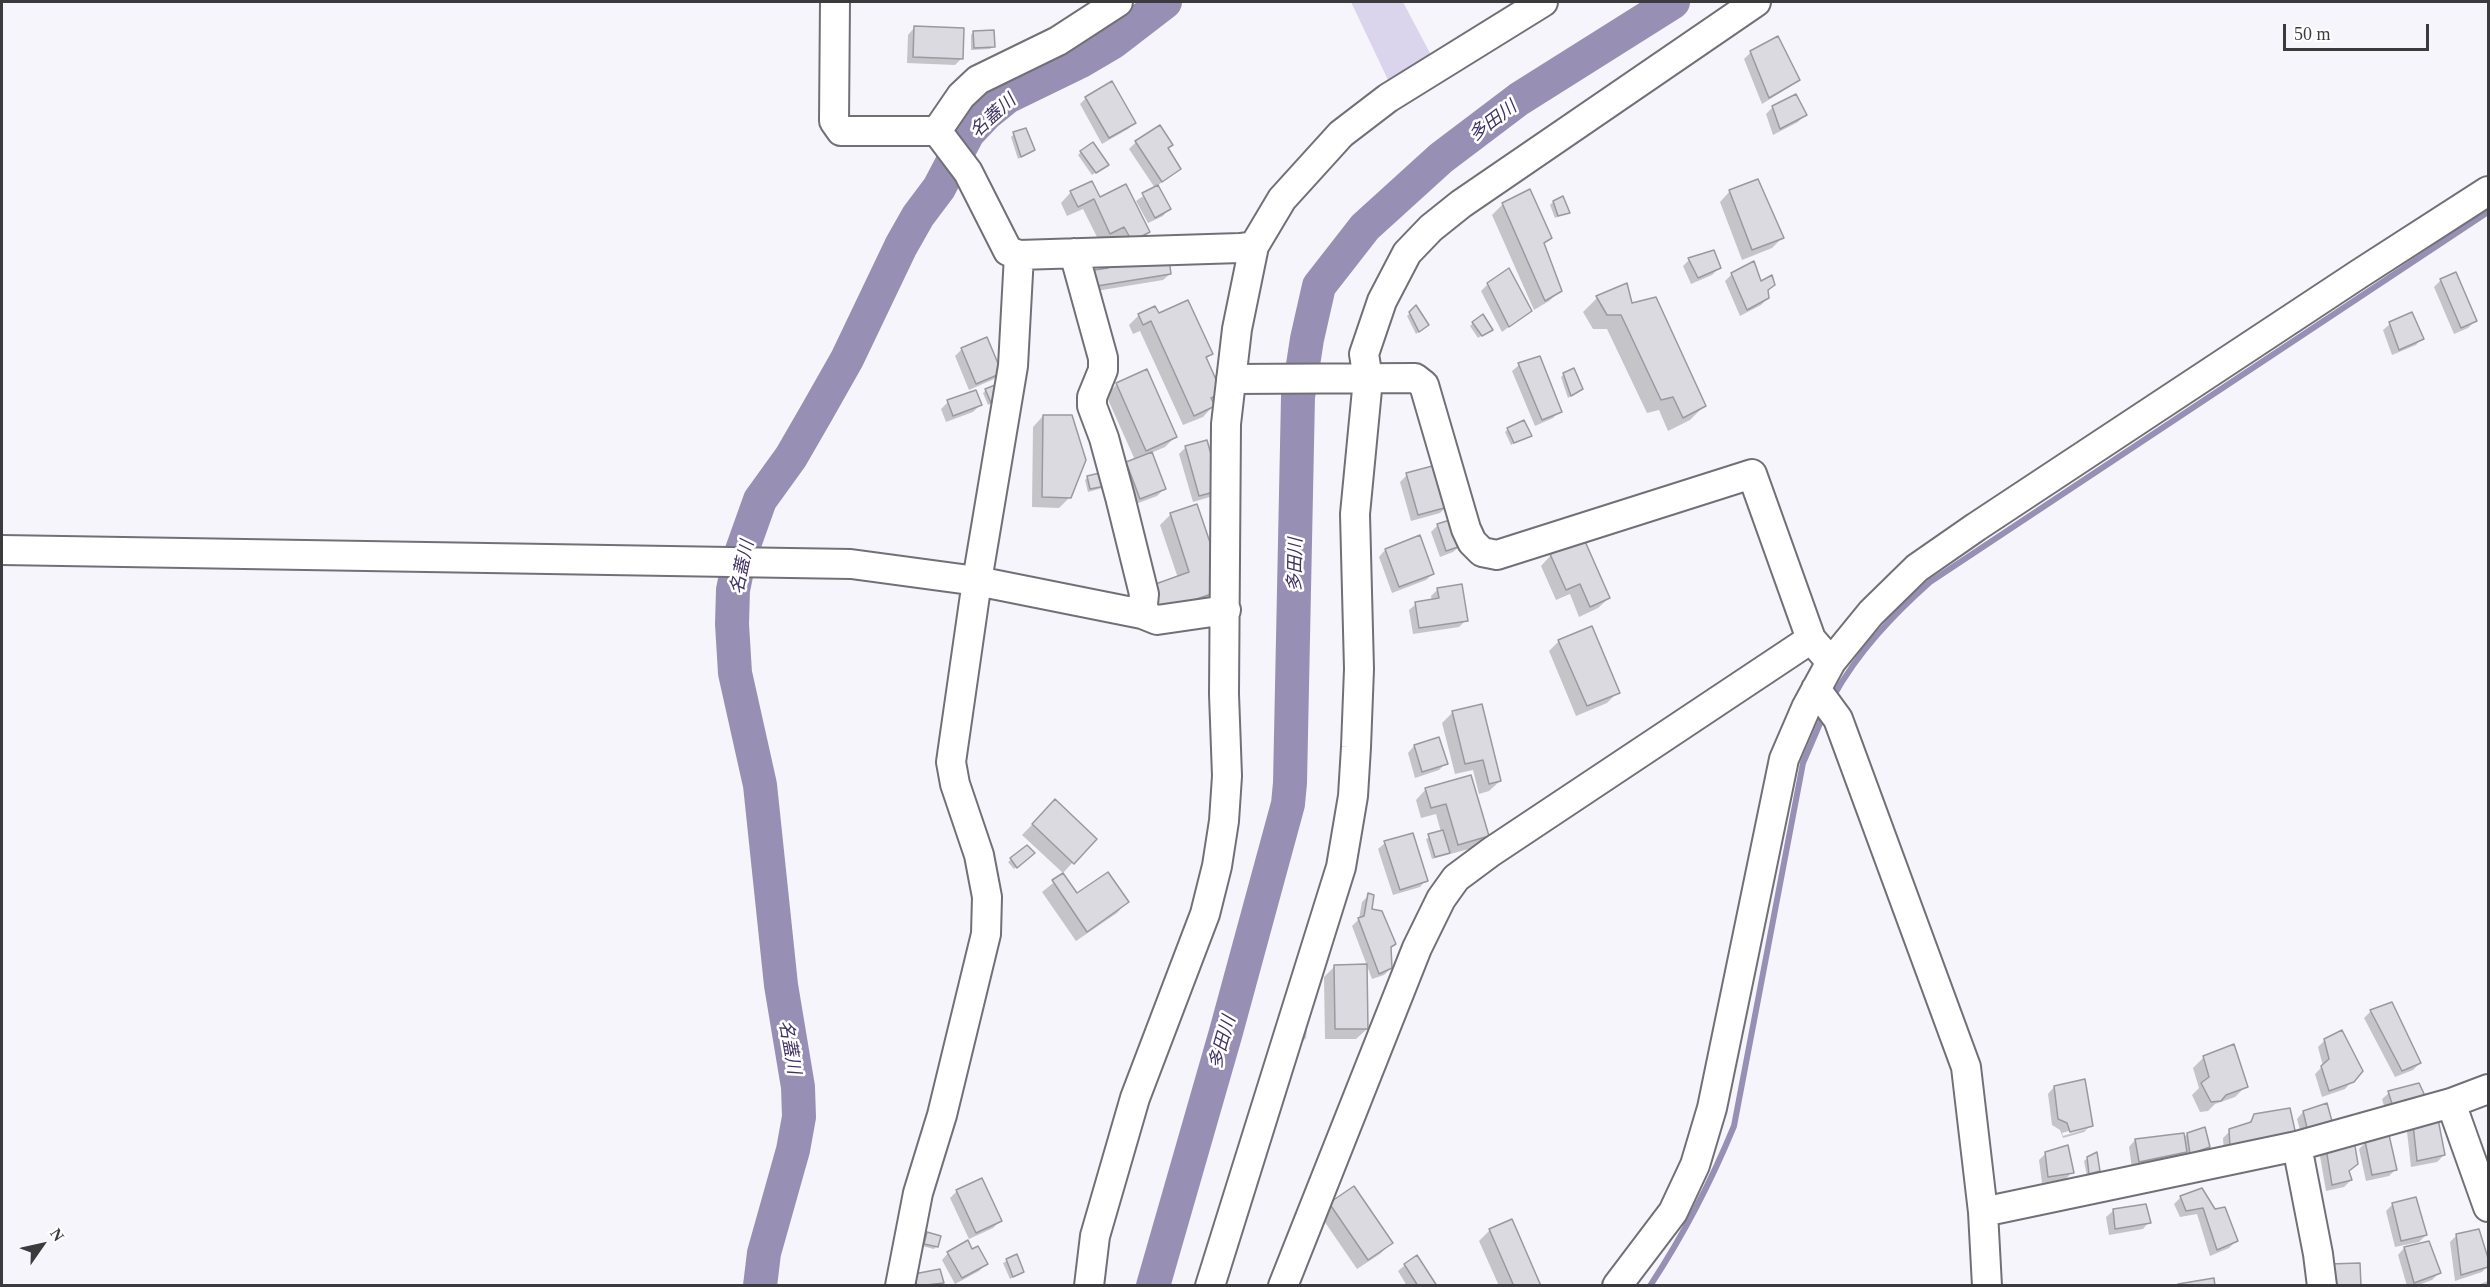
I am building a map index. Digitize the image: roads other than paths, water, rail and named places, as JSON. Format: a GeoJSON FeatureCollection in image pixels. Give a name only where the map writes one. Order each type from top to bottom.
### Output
{"type":"FeatureCollection","features":[{"type":"Feature","properties":{"kind":"street"},"geometry":{"type":"LineString","coordinates":[[835,2],[834,121],[841,131],[941,135]]}},
{"type":"Feature","properties":{"kind":"street"},"geometry":{"type":"LineString","coordinates":[[941,135],[961,96],[978,80],[1058,41],[1118,2]]}},
{"type":"Feature","properties":{"kind":"street"},"geometry":{"type":"LineString","coordinates":[[1089,1286],[1095,1236],[1135,1098],[1205,914],[1217,866],[1224,821],[1227,776],[1224,694],[1226,424],[1238,380],[1237,329],[1254,246],[1282,199],[1341,134],[1388,98],[1543,2]]}},
{"type":"Feature","properties":{"kind":"street"},"geometry":{"type":"LineString","coordinates":[[1210,1286],[1341,867],[1353,796],[1356,747],[1359,669],[1355,514],[1364,354],[1382,301],[1407,254],[1431,228],[1461,204],[1756,2]]}},
{"type":"Feature","properties":{"kind":"street"},"geometry":{"type":"LineString","coordinates":[[941,135],[968,172],[1008,251],[1019,255],[1254,246]]}},
{"type":"Feature","properties":{"kind":"street"},"geometry":{"type":"LineString","coordinates":[[1987,1286],[1983,1212],[1966,1066],[1838,719],[1824,700],[1831,662],[1871,613],[1917,568],[1976,526],[2488,191]]}},
{"type":"Feature","properties":{"kind":"street"},"geometry":{"type":"LineString","coordinates":[[1074,253],[1103,358],[1103,370],[1092,397],[1092,406],[1112,467],[1144,594],[1142,614]]}},
{"type":"Feature","properties":{"kind":"street"},"geometry":{"type":"LineString","coordinates":[[900,1286],[918,1193],[942,1115],[986,934],[987,897],[979,855],[955,784],[951,762],[977,581],[1013,366],[1019,255]]}},
{"type":"Feature","properties":{"kind":"street"},"geometry":{"type":"LineString","coordinates":[[1238,380],[1415,378],[1424,385],[1466,529],[1472,542],[1482,552],[1497,555],[1752,474],[1811,639],[1831,662]]}},
{"type":"Feature","properties":{"kind":"street"},"geometry":{"type":"LineString","coordinates":[[2,550],[851,564],[977,581],[1142,614],[1157,620],[1226,610]]}},
{"type":"Feature","properties":{"kind":"street"},"geometry":{"type":"LineString","coordinates":[[1283,1286],[1417,948],[1441,899],[1456,878],[1491,852],[1811,639]]}},
{"type":"Feature","properties":{"kind":"street"},"geometry":{"type":"LineString","coordinates":[[1617,1286],[1673,1212],[1695,1165],[1712,1108],[1784,759],[1806,708],[1824,700]]}},
{"type":"Feature","properties":{"kind":"street"},"geometry":{"type":"LineString","coordinates":[[1983,1212],[2297,1146],[2451,1103],[2488,1089]]}},
{"type":"Feature","properties":{"kind":"street"},"geometry":{"type":"LineString","coordinates":[[2451,1103],[2488,1207]]}},
{"type":"Feature","properties":{"kind":"street"},"geometry":{"type":"LineString","coordinates":[[2297,1146],[2322,1286]]}},
{"type":"Feature","properties":{"kind":"waterway","name":"名蓋川"},"geometry":{"type":"LineString","coordinates":[[760,1286],[764,1253],[793,1150],[799,1117],[798,1087],[781,985],[760,785],[735,673],[732,624],[733,590],[740,556],[760,500],[791,457],[817,412],[847,359],[901,246],[918,216],[939,188],[968,133],[1007,97],[1079,62],[1113,42],[1165,2]]}},
{"type":"Feature","properties":{"kind":"waterway","name":"多田川"},"geometry":{"type":"LineString","coordinates":[[1153,1286],[1288,804],[1298,397],[1307,339],[1319,286],[1365,227],[1441,158],[1519,99],[1673,2]]}},
{"type":"Feature","properties":{"kind":"waterway"},"geometry":{"type":"LineString","coordinates":[[1833,697],[1853,665],[1877,635],[1930,582],[2488,212]]}},
{"type":"Feature","properties":{"kind":"waterway"},"geometry":{"type":"LineString","coordinates":[[1650,1286],[1696,1208],[1734,1126],[1803,763],[1824,714]]}}]}
